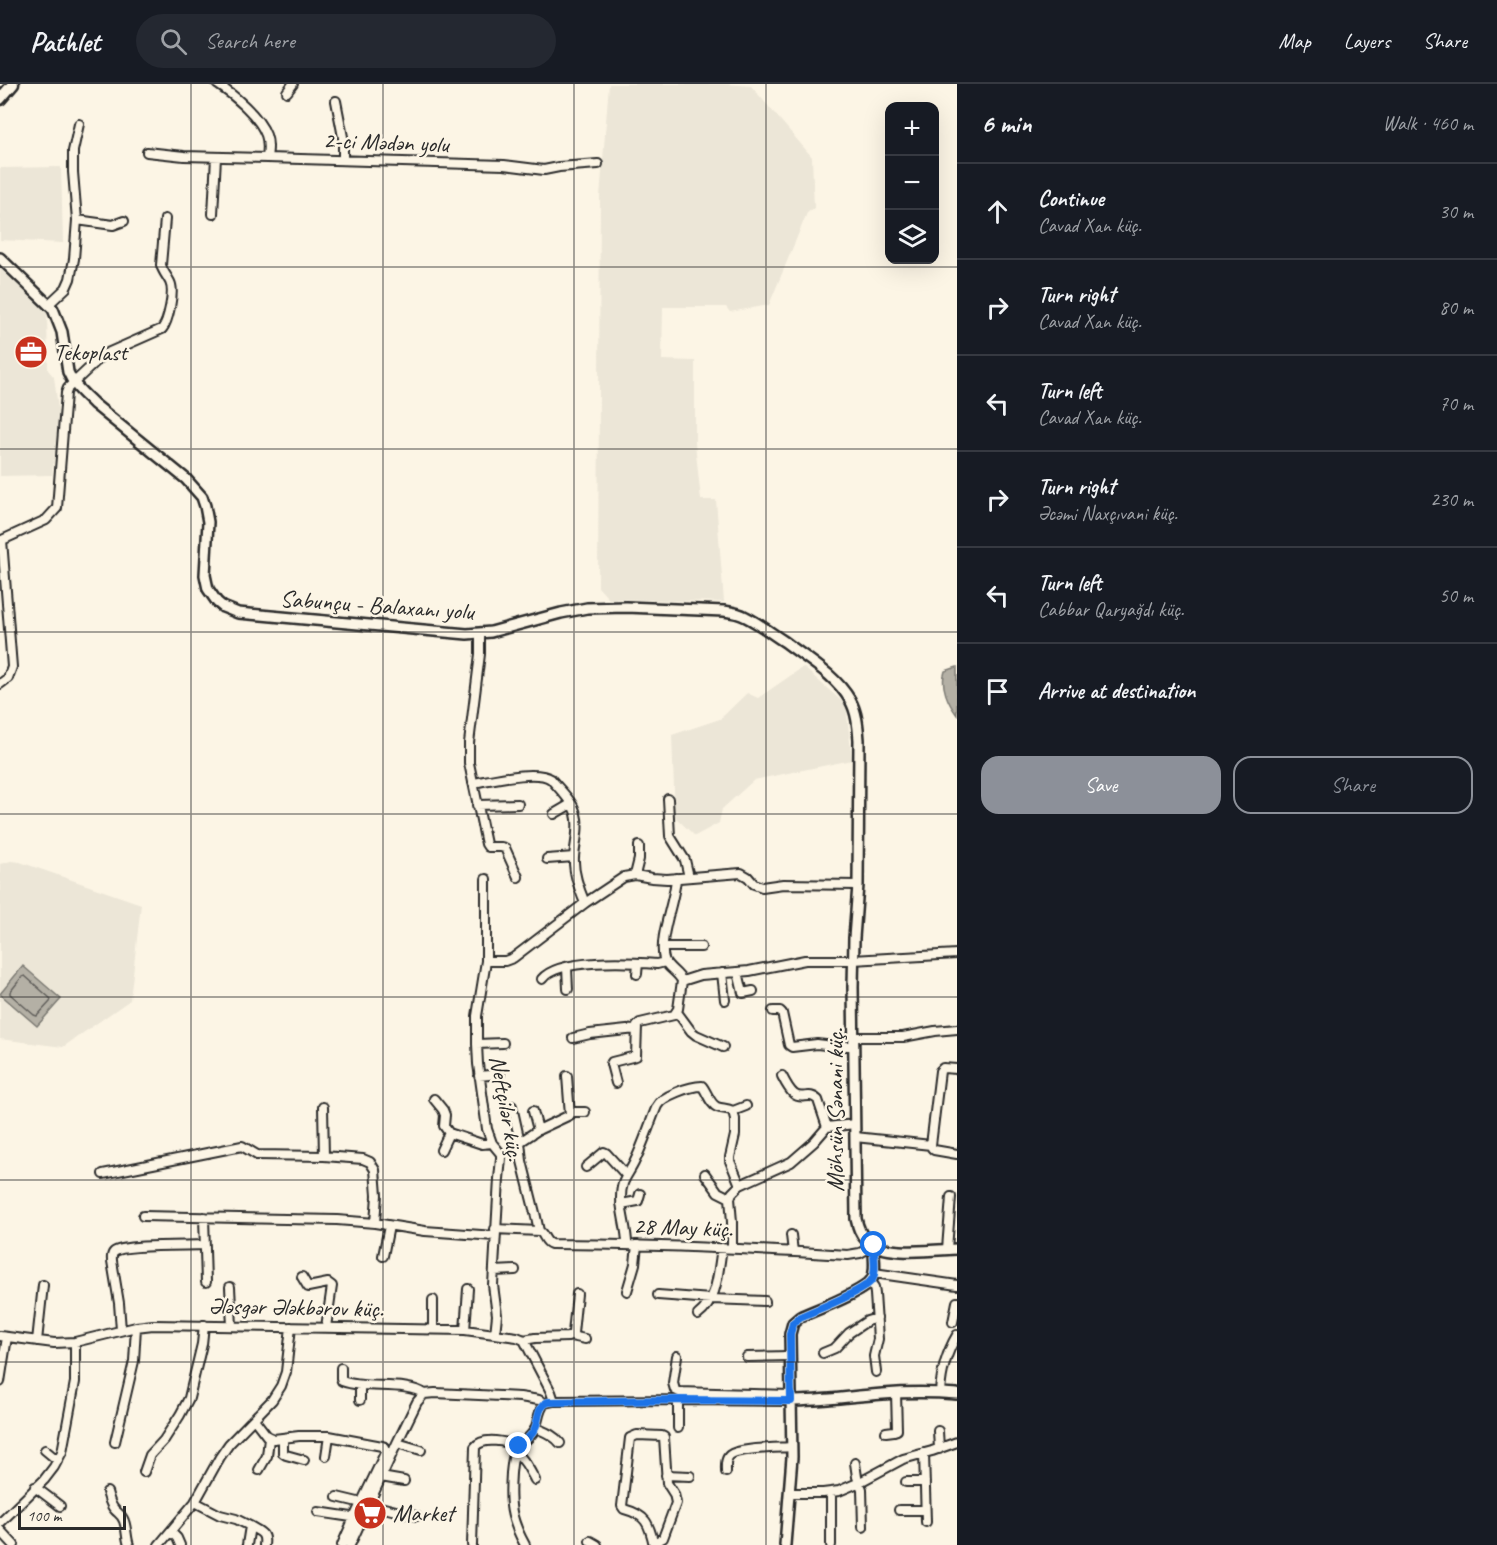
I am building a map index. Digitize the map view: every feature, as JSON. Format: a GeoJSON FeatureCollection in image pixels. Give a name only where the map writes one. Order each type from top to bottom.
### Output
{"type":"FeatureCollection","features":[{"type":"Feature","properties":{"kind":"main road"},"geometry":{"type":"LineString","coordinates":[[0,99],[14,84]]}},
{"type":"Feature","properties":{"kind":"street"},"geometry":{"type":"LineString","coordinates":[[217,84],[229,92],[260,123],[266,135],[267,158]]}},
{"type":"Feature","properties":{"kind":"street"},"geometry":{"type":"LineString","coordinates":[[287,92],[293,84]]}},
{"type":"Feature","properties":{"kind":"street"},"geometry":{"type":"LineString","coordinates":[[336,101],[343,137],[343,160]]}},
{"type":"Feature","properties":{"kind":"street"},"geometry":{"type":"LineString","coordinates":[[49,304],[66,288],[74,259],[77,219],[73,151],[79,124]]}},
{"type":"Feature","properties":{"kind":"street","name":"2-ci Mədən yolu"},"geometry":{"type":"LineString","coordinates":[[147,152],[184,156],[504,165],[544,170],[559,166],[598,164]]}},
{"type":"Feature","properties":{"kind":"street"},"geometry":{"type":"LineString","coordinates":[[213,214],[216,157]]}},
{"type":"Feature","properties":{"kind":"street"},"geometry":{"type":"LineString","coordinates":[[77,219],[113,225],[124,221]]}},
{"type":"Feature","properties":{"kind":"street"},"geometry":{"type":"LineString","coordinates":[[0,684],[8,678],[12,667],[3,603],[1,540],[46,520],[57,507],[68,388],[103,355],[162,330],[166,325],[172,288],[161,265],[165,219]]}},
{"type":"Feature","properties":{"kind":"street"},"geometry":{"type":"LineString","coordinates":[[0,258],[49,304],[56,314],[62,332],[66,366],[74,383]]}},
{"type":"Feature","properties":{"kind":"street","name":"Sabunçu - Balaxanı yolu"},"geometry":{"type":"LineString","coordinates":[[74,383],[94,404],[186,479],[202,497],[208,522],[206,583],[217,602],[237,613],[456,634],[480,633],[507,628],[576,609],[601,607],[724,610],[745,616],[764,627],[833,680],[853,706],[860,740],[858,885]]}},
{"type":"Feature","properties":{"kind":"street"},"geometry":{"type":"LineString","coordinates":[[480,633],[480,654],[469,753],[473,783],[486,844],[488,847],[505,848],[518,877]]}},
{"type":"Feature","properties":{"kind":"street"},"geometry":{"type":"LineString","coordinates":[[473,783],[526,775],[540,775],[551,780],[576,813],[574,857],[577,883],[585,903]]}},
{"type":"Feature","properties":{"kind":"street"},"geometry":{"type":"LineString","coordinates":[[668,798],[670,836],[685,860],[689,877]]}},
{"type":"Feature","properties":{"kind":"street"},"geometry":{"type":"LineString","coordinates":[[477,805],[518,804]]}},
{"type":"Feature","properties":{"kind":"street"},"geometry":{"type":"LineString","coordinates":[[554,814],[571,804]]}},
{"type":"Feature","properties":{"kind":"street"},"geometry":{"type":"LineString","coordinates":[[635,875],[639,846]]}},
{"type":"Feature","properties":{"kind":"street"},"geometry":{"type":"LineString","coordinates":[[547,859],[574,857]]}},
{"type":"Feature","properties":{"kind":"street"},"geometry":{"type":"LineString","coordinates":[[486,961],[506,961],[513,958],[585,903],[624,877],[635,875],[652,879],[741,873],[754,884],[762,887],[783,884],[858,885]]}},
{"type":"Feature","properties":{"kind":"street"},"geometry":{"type":"LineString","coordinates":[[676,878],[663,947],[665,962],[682,981],[677,1012],[696,1035],[723,1047]]}},
{"type":"Feature","properties":{"kind":"street","name":"Neftçilər küç."},"geometry":{"type":"LineString","coordinates":[[486,879],[486,961],[477,1016],[477,1044],[487,1129],[492,1143],[501,1154],[495,1232],[493,1294],[497,1323],[495,1334]]}},
{"type":"Feature","properties":{"kind":"street","name":"Möhsün Sənani küç."},"geometry":{"type":"LineString","coordinates":[[858,885],[853,960],[856,1219],[861,1234],[874,1245]]}},
{"type":"Feature","properties":{"kind":"street"},"geometry":{"type":"LineString","coordinates":[[663,947],[701,947]]}},
{"type":"Feature","properties":{"kind":"street"},"geometry":{"type":"LineString","coordinates":[[682,981],[701,975],[738,972],[805,960],[853,960],[957,954]]}},
{"type":"Feature","properties":{"kind":"street"},"geometry":{"type":"LineString","coordinates":[[542,979],[547,973],[595,962],[657,964],[665,962]]}},
{"type":"Feature","properties":{"kind":"street"},"geometry":{"type":"LineString","coordinates":[[637,974],[638,963]]}},
{"type":"Feature","properties":{"kind":"street"},"geometry":{"type":"LineString","coordinates":[[567,967],[568,989]]}},
{"type":"Feature","properties":{"kind":"street"},"geometry":{"type":"LineString","coordinates":[[738,972],[743,993],[753,992]]}},
{"type":"Feature","properties":{"kind":"street"},"geometry":{"type":"LineString","coordinates":[[722,973],[725,1000]]}},
{"type":"Feature","properties":{"kind":"street"},"geometry":{"type":"LineString","coordinates":[[773,1011],[782,1013],[789,1045],[792,1047],[817,1044],[834,1046],[957,1029]]}},
{"type":"Feature","properties":{"kind":"street"},"geometry":{"type":"LineString","coordinates":[[616,1083],[611,1064],[614,1060],[636,1056],[636,1029],[640,1023],[668,1017],[677,1012]]}},
{"type":"Feature","properties":{"kind":"street"},"geometry":{"type":"LineString","coordinates":[[573,1038],[636,1029]]}},
{"type":"Feature","properties":{"kind":"street"},"geometry":{"type":"LineString","coordinates":[[477,1044],[503,1043]]}},
{"type":"Feature","properties":{"kind":"street"},"geometry":{"type":"LineString","coordinates":[[957,1069],[943,1068],[940,1071],[931,1145],[934,1150],[957,1154]]}},
{"type":"Feature","properties":{"kind":"street"},"geometry":{"type":"LineString","coordinates":[[479,1076],[500,1074]]}},
{"type":"Feature","properties":{"kind":"street"},"geometry":{"type":"LineString","coordinates":[[520,1142],[538,1130],[570,1115],[567,1076]]}},
{"type":"Feature","properties":{"kind":"street"},"geometry":{"type":"LineString","coordinates":[[782,1076],[796,1096],[815,1096],[827,1127]]}},
{"type":"Feature","properties":{"kind":"street"},"geometry":{"type":"LineString","coordinates":[[627,1244],[621,1204],[622,1187],[662,1099],[694,1086],[702,1086],[716,1106],[733,1111],[746,1106]]}},
{"type":"Feature","properties":{"kind":"street"},"geometry":{"type":"LineString","coordinates":[[434,1099],[443,1110],[444,1126],[449,1133],[482,1144],[492,1143]]}},
{"type":"Feature","properties":{"kind":"street"},"geometry":{"type":"LineString","coordinates":[[512,1106],[522,1161],[539,1231]]}},
{"type":"Feature","properties":{"kind":"street"},"geometry":{"type":"LineString","coordinates":[[323,1107],[324,1156]]}},
{"type":"Feature","properties":{"kind":"street"},"geometry":{"type":"LineString","coordinates":[[533,1111],[538,1130]]}},
{"type":"Feature","properties":{"kind":"street"},"geometry":{"type":"LineString","coordinates":[[733,1111],[735,1135],[730,1161],[740,1185]]}},
{"type":"Feature","properties":{"kind":"street"},"geometry":{"type":"LineString","coordinates":[[571,1112],[585,1112]]}},
{"type":"Feature","properties":{"kind":"street"},"geometry":{"type":"LineString","coordinates":[[732,1248],[730,1198],[732,1193],[740,1185],[791,1162],[827,1127],[855,1124]]}},
{"type":"Feature","properties":{"kind":"street"},"geometry":{"type":"LineString","coordinates":[[441,1150],[449,1133]]}},
{"type":"Feature","properties":{"kind":"street"},"geometry":{"type":"LineString","coordinates":[[855,1137],[931,1145]]}},
{"type":"Feature","properties":{"kind":"street"},"geometry":{"type":"LineString","coordinates":[[103,1174],[236,1146],[245,1147],[257,1155],[363,1159],[370,1162],[375,1170],[377,1195],[375,1223]]}},
{"type":"Feature","properties":{"kind":"street"},"geometry":{"type":"LineString","coordinates":[[586,1167],[604,1152],[626,1175]]}},
{"type":"Feature","properties":{"kind":"street"},"geometry":{"type":"LineString","coordinates":[[705,1174],[718,1192],[730,1198]]}},
{"type":"Feature","properties":{"kind":"street"},"geometry":{"type":"LineString","coordinates":[[621,1204],[638,1201],[640,1194]]}},
{"type":"Feature","properties":{"kind":"street"},"geometry":{"type":"LineString","coordinates":[[876,1372],[874,1356],[878,1339],[875,1290],[872,1278],[874,1245],[893,1250],[952,1249],[951,1197]]}},
{"type":"Feature","properties":{"kind":"street","name":"28 May küç."},"geometry":{"type":"LineString","coordinates":[[143,1216],[337,1220],[425,1231],[539,1231],[547,1242],[552,1244],[732,1248],[848,1256],[860,1253],[874,1245]]}},
{"type":"Feature","properties":{"kind":"street"},"geometry":{"type":"LineString","coordinates":[[204,1217],[206,1282]]}},
{"type":"Feature","properties":{"kind":"street"},"geometry":{"type":"LineString","coordinates":[[383,1256],[389,1226]]}},
{"type":"Feature","properties":{"kind":"street"},"geometry":{"type":"LineString","coordinates":[[791,1235],[793,1252]]}},
{"type":"Feature","properties":{"kind":"street"},"geometry":{"type":"LineString","coordinates":[[121,1330],[112,1261],[115,1251],[153,1246],[204,1245]]}},
{"type":"Feature","properties":{"kind":"street"},"geometry":{"type":"LineString","coordinates":[[627,1291],[635,1264],[637,1245]]}},
{"type":"Feature","properties":{"kind":"street"},"geometry":{"type":"LineString","coordinates":[[698,1315],[711,1299],[717,1284],[722,1248]]}},
{"type":"Feature","properties":{"kind":"street"},"geometry":{"type":"LineString","coordinates":[[494,1271],[515,1270]]}},
{"type":"Feature","properties":{"kind":"street"},"geometry":{"type":"LineString","coordinates":[[302,1277],[308,1287],[328,1283],[332,1286],[326,1327]]}},
{"type":"Feature","properties":{"kind":"street"},"geometry":{"type":"LineString","coordinates":[[785,1545],[792,1448],[789,1356],[791,1327],[795,1320],[855,1292],[872,1278],[957,1285]]}},
{"type":"Feature","properties":{"kind":"street"},"geometry":{"type":"LineString","coordinates":[[38,1341],[43,1285]]}},
{"type":"Feature","properties":{"kind":"street"},"geometry":{"type":"LineString","coordinates":[[230,1287],[232,1326]]}},
{"type":"Feature","properties":{"kind":"street"},"geometry":{"type":"LineString","coordinates":[[465,1330],[468,1288]]}},
{"type":"Feature","properties":{"kind":"street"},"geometry":{"type":"LineString","coordinates":[[571,1336],[577,1294]]}},
{"type":"Feature","properties":{"kind":"street"},"geometry":{"type":"LineString","coordinates":[[658,1294],[765,1301]]}},
{"type":"Feature","properties":{"kind":"street"},"geometry":{"type":"LineString","coordinates":[[433,1300],[433,1329]]}},
{"type":"Feature","properties":{"kind":"street"},"geometry":{"type":"LineString","coordinates":[[953,1322],[957,1302]]}},
{"type":"Feature","properties":{"kind":"street"},"geometry":{"type":"LineString","coordinates":[[824,1353],[835,1348],[849,1333],[877,1318]]}},
{"type":"Feature","properties":{"kind":"street"},"geometry":{"type":"LineString","coordinates":[[144,1472],[150,1455],[164,1440],[189,1398],[202,1344],[204,1325]]}},
{"type":"Feature","properties":{"kind":"street","name":"Ələsgər Ələkbərov küç."},"geometry":{"type":"LineString","coordinates":[[4,1336],[54,1343],[75,1342],[136,1327],[204,1325],[465,1330],[524,1340],[571,1336],[585,1339]]}},
{"type":"Feature","properties":{"kind":"street"},"geometry":{"type":"LineString","coordinates":[[115,1442],[134,1361],[136,1327]]}},
{"type":"Feature","properties":{"kind":"street"},"geometry":{"type":"LineString","coordinates":[[159,1545],[195,1502],[229,1444],[272,1400],[281,1386],[289,1358],[291,1327]]}},
{"type":"Feature","properties":{"kind":"street"},"geometry":{"type":"LineString","coordinates":[[940,1393],[950,1347],[957,1335]]}},
{"type":"Feature","properties":{"kind":"street"},"geometry":{"type":"LineString","coordinates":[[0,1382],[4,1336]]}},
{"type":"Feature","properties":{"kind":"street"},"geometry":{"type":"LineString","coordinates":[[524,1340],[554,1401]]}},
{"type":"Feature","properties":{"kind":"street"},"geometry":{"type":"LineString","coordinates":[[0,1523],[54,1467],[62,1452],[75,1382],[75,1342]]}},
{"type":"Feature","properties":{"kind":"street"},"geometry":{"type":"LineString","coordinates":[[677,1356],[673,1383],[675,1390],[679,1392],[790,1398]]}},
{"type":"Feature","properties":{"kind":"street"},"geometry":{"type":"LineString","coordinates":[[747,1357],[789,1356]]}},
{"type":"Feature","properties":{"kind":"street"},"geometry":{"type":"LineString","coordinates":[[341,1368],[342,1381],[360,1386],[415,1390],[424,1394],[520,1397],[544,1403],[790,1398],[896,1393],[957,1394]]}},
{"type":"Feature","properties":{"kind":"street"},"geometry":{"type":"LineString","coordinates":[[360,1386],[360,1400]]}},
{"type":"Feature","properties":{"kind":"street"},"geometry":{"type":"LineString","coordinates":[[886,1432],[897,1430],[896,1393]]}},
{"type":"Feature","properties":{"kind":"street"},"geometry":{"type":"LineString","coordinates":[[342,1545],[381,1477],[417,1402],[424,1394]]}},
{"type":"Feature","properties":{"kind":"street"},"geometry":{"type":"LineString","coordinates":[[678,1400],[678,1428]]}},
{"type":"Feature","properties":{"kind":"street"},"geometry":{"type":"LineString","coordinates":[[525,1545],[516,1529],[511,1510],[510,1489],[513,1460],[517,1449],[536,1428],[544,1403]]}},
{"type":"Feature","properties":{"kind":"street"},"geometry":{"type":"LineString","coordinates":[[254,1419],[269,1438],[267,1456],[259,1470]]}},
{"type":"Feature","properties":{"kind":"street"},"geometry":{"type":"LineString","coordinates":[[536,1428],[556,1438],[560,1443]]}},
{"type":"Feature","properties":{"kind":"street"},"geometry":{"type":"LineString","coordinates":[[938,1431],[939,1449]]}},
{"type":"Feature","properties":{"kind":"street"},"geometry":{"type":"LineString","coordinates":[[269,1438],[329,1436],[382,1446],[386,1450],[365,1504]]}},
{"type":"Feature","properties":{"kind":"street"},"geometry":{"type":"LineString","coordinates":[[326,1456],[329,1436]]}},
{"type":"Feature","properties":{"kind":"street"},"geometry":{"type":"LineString","coordinates":[[632,1436],[664,1437],[666,1475],[669,1488],[674,1494],[675,1503],[665,1535],[654,1544],[643,1516],[624,1509],[622,1506],[632,1436]]}},
{"type":"Feature","properties":{"kind":"street"},"geometry":{"type":"LineString","coordinates":[[283,1438],[284,1453],[304,1460]]}},
{"type":"Feature","properties":{"kind":"street"},"geometry":{"type":"LineString","coordinates":[[472,1545],[477,1444],[500,1442],[517,1449],[534,1480]]}},
{"type":"Feature","properties":{"kind":"street"},"geometry":{"type":"LineString","coordinates":[[790,1493],[831,1492],[845,1489],[903,1459],[957,1442]]}},
{"type":"Feature","properties":{"kind":"street"},"geometry":{"type":"LineString","coordinates":[[397,1443],[421,1450]]}},
{"type":"Feature","properties":{"kind":"street"},"geometry":{"type":"LineString","coordinates":[[726,1472],[726,1461],[732,1453],[792,1448]]}},
{"type":"Feature","properties":{"kind":"street"},"geometry":{"type":"LineString","coordinates":[[45,1450],[57,1460]]}},
{"type":"Feature","properties":{"kind":"street"},"geometry":{"type":"LineString","coordinates":[[924,1453],[926,1522]]}},
{"type":"Feature","properties":{"kind":"street"},"geometry":{"type":"LineString","coordinates":[[855,1463],[862,1493],[863,1527]]}},
{"type":"Feature","properties":{"kind":"street"},"geometry":{"type":"LineString","coordinates":[[666,1475],[690,1476]]}},
{"type":"Feature","properties":{"kind":"street"},"geometry":{"type":"LineString","coordinates":[[381,1477],[404,1481]]}},
{"type":"Feature","properties":{"kind":"street"},"geometry":{"type":"LineString","coordinates":[[906,1482],[925,1482]]}},
{"type":"Feature","properties":{"kind":"street"},"geometry":{"type":"LineString","coordinates":[[35,1488],[60,1506]]}},
{"type":"Feature","properties":{"kind":"street"},"geometry":{"type":"LineString","coordinates":[[107,1492],[111,1504],[125,1522],[129,1545]]}},
{"type":"Feature","properties":{"kind":"street"},"geometry":{"type":"LineString","coordinates":[[831,1492],[831,1545]]}},
{"type":"Feature","properties":{"kind":"street"},"geometry":{"type":"LineString","coordinates":[[337,1497],[416,1516]]}},
{"type":"Feature","properties":{"kind":"street"},"geometry":{"type":"LineString","coordinates":[[195,1502],[220,1515],[236,1519],[263,1534],[264,1545]]}},
{"type":"Feature","properties":{"kind":"street"},"geometry":{"type":"LineString","coordinates":[[899,1510],[926,1510]]}},
{"type":"Feature","properties":{"kind":"street"},"geometry":{"type":"LineString","coordinates":[[318,1512],[357,1518]]}},
{"type":"Feature","properties":{"kind":"street"},"geometry":{"type":"LineString","coordinates":[[350,1545],[357,1518]]}},
{"type":"Feature","properties":{"kind":"street"},"geometry":{"type":"LineString","coordinates":[[247,1545],[250,1526]]}},
{"type":"Feature","properties":{"kind":"street"},"geometry":{"type":"LineString","coordinates":[[0,1530],[14,1545]]}},
{"type":"Feature","properties":{"kind":"street"},"geometry":{"type":"LineString","coordinates":[[171,1532],[180,1545]]}},
{"type":"Feature","properties":{"kind":"shaded area"},"geometry":{"type":"Polygon","coordinates":[[[609,84],[751,86],[812,157],[814,208],[807,213],[769,305],[730,312],[726,307],[663,307],[662,360],[695,361],[695,443],[701,500],[716,500],[724,602],[609,599],[598,587],[600,197],[609,84]]]}},
{"type":"Feature","properties":{"kind":"shaded area"},"geometry":{"type":"Polygon","coordinates":[[[61,167],[63,243],[0,240],[0,168],[61,167]]]}},
{"type":"Feature","properties":{"kind":"shaded area"},"geometry":{"type":"Polygon","coordinates":[[[0,268],[47,313],[48,370],[54,377],[59,416],[52,475],[0,476],[0,268]]]}},
{"type":"Feature","properties":{"kind":"shaded area"},"geometry":{"type":"Polygon","coordinates":[[[803,667],[846,705],[852,760],[754,780],[722,809],[719,823],[695,836],[675,817],[672,735],[720,719],[747,693],[758,698],[803,667]]]}},
{"type":"Feature","properties":{"kind":"shaded area"},"geometry":{"type":"Polygon","coordinates":[[[11,861],[20,862],[141,904],[130,1000],[63,1047],[0,1039],[0,864],[11,861]]]}},
{"type":"Feature","properties":{"kind":"water"},"geometry":{"type":"Polygon","coordinates":[[[957,667],[957,715],[948,700],[944,688],[944,677],[945,671],[957,667]]]}},
{"type":"Feature","properties":{"kind":"water"},"geometry":{"type":"Polygon","coordinates":[[[23,966],[61,999],[37,1026],[0,994],[23,966]]]}},
{"type":"Feature","properties":{"kind":"waterway"},"geometry":{"type":"LineString","coordinates":[[840,1393],[886,1388],[933,1388]]}},
{"type":"Feature","properties":{"kind":"waterway"},"geometry":{"type":"LineString","coordinates":[[399,1429],[416,1394]]}},
{"type":"Feature","properties":{"kind":"waterway"},"geometry":{"type":"LineString","coordinates":[[669,1395],[679,1395]]}},
{"type":"Feature","properties":{"kind":"place","name":"Tekoplast"},"geometry":{"type":"Point","coordinates":[31,352]}},
{"type":"Feature","properties":{"kind":"place","name":"Market"},"geometry":{"type":"Point","coordinates":[370,1513]}},
{"type":"Feature","properties":{"kind":"route"},"geometry":{"type":"LineString","coordinates":[[519,1446],[536,1428],[544,1403],[554,1401],[791,1401],[789,1356],[793,1323],[800,1317],[863,1288],[870,1282],[875,1269],[874,1245]]}}]}
